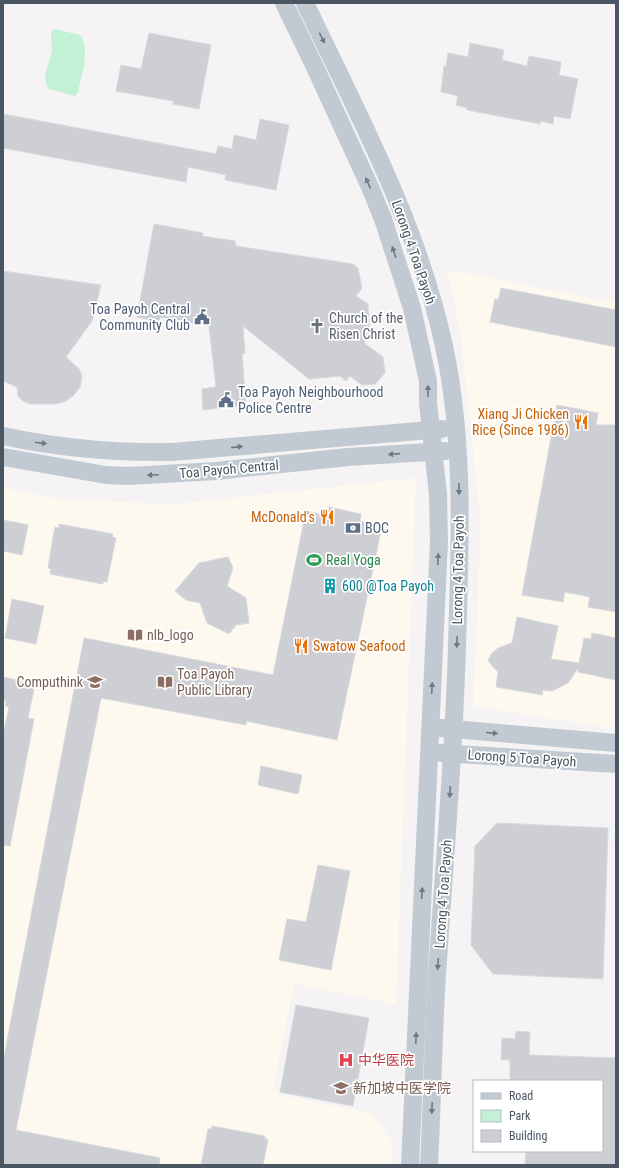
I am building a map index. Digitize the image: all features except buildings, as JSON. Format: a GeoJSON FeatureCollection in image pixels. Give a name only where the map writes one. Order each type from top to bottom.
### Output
{"type":"FeatureCollection","features":[{"type":"Feature","properties":{"kind":"street","name":"Lorong 4 Toa Payoh"},"geometry":{"type":"LineString","coordinates":[[284,3],[370,187],[403,278],[412,308],[428,381],[428,402],[438,494],[438,542],[410,1165]]}},
{"type":"Feature","properties":{"kind":"street","name":"Lorong 4 Toa Payoh"},"geometry":{"type":"LineString","coordinates":[[305,3],[383,165],[421,262],[444,348],[455,428],[459,475],[458,590],[454,729],[436,994],[429,1165]]}},
{"type":"Feature","properties":{"kind":"street","name":"Toa Payoh Central"},"geometry":{"type":"LineString","coordinates":[[3,436],[30,442],[90,450],[134,453],[172,452],[455,428]]}},
{"type":"Feature","properties":{"kind":"street","name":"Toa Payoh Central"},"geometry":{"type":"LineString","coordinates":[[3,457],[106,474],[128,476],[216,471],[348,457],[457,450]]}},
{"type":"Feature","properties":{"kind":"street","name":"Lorong 5 Toa Payoh"},"geometry":{"type":"LineString","coordinates":[[430,727],[616,743]]}},
{"type":"Feature","properties":{"kind":"street","name":"Lorong 5 Toa Payoh"},"geometry":{"type":"LineString","coordinates":[[429,752],[616,764]]}},
{"type":"Feature","properties":{"kind":"shaded area"},"geometry":{"type":"Polygon","coordinates":[[[446,272],[459,272],[616,303],[616,729],[473,706],[481,526],[461,339],[452,289],[446,272]]]}},
{"type":"Feature","properties":{"kind":"shaded area"},"geometry":{"type":"Polygon","coordinates":[[[416,478],[396,1004],[294,984],[274,1085],[279,1095],[372,1113],[392,1142],[391,1165],[3,1165],[3,488],[65,500],[177,504],[416,478]]]}},
{"type":"Feature","properties":{"kind":"green space"},"geometry":{"type":"Polygon","coordinates":[[[55,29],[80,35],[83,41],[85,48],[84,63],[78,93],[75,96],[49,89],[46,84],[45,74],[52,50],[51,34],[55,29]]]}},
{"type":"Feature","properties":{"kind":"place","name":"Toa Payoh Central Community Club"},"geometry":{"type":"Point","coordinates":[202,317]}},
{"type":"Feature","properties":{"kind":"place","name":"Church of the Risen Christ"},"geometry":{"type":"Point","coordinates":[317,326]}},
{"type":"Feature","properties":{"kind":"place","name":"Toa Payoh Neighbourhood Police Centre"},"geometry":{"type":"Point","coordinates":[226,400]}},
{"type":"Feature","properties":{"kind":"place","name":"Xiang Ji Chicken Rice (Since 1986)"},"geometry":{"type":"Point","coordinates":[581,422]}},
{"type":"Feature","properties":{"kind":"place","name":"McDonald's"},"geometry":{"type":"Point","coordinates":[327,517]}},
{"type":"Feature","properties":{"kind":"place","name":"BOC"},"geometry":{"type":"Point","coordinates":[353,528]}},
{"type":"Feature","properties":{"kind":"place","name":"Real Yoga"},"geometry":{"type":"Point","coordinates":[314,560]}},
{"type":"Feature","properties":{"kind":"place","name":"600 @Toa Payoh"},"geometry":{"type":"Point","coordinates":[330,586]}},
{"type":"Feature","properties":{"kind":"place","name":"nlb_logo"},"geometry":{"type":"Point","coordinates":[135,635]}},
{"type":"Feature","properties":{"kind":"place","name":"Swatow Seafood"},"geometry":{"type":"Point","coordinates":[301,646]}},
{"type":"Feature","properties":{"kind":"place","name":"Computhink"},"geometry":{"type":"Point","coordinates":[95,682]}},
{"type":"Feature","properties":{"kind":"place","name":"Toa Payoh Public Library"},"geometry":{"type":"Point","coordinates":[165,682]}},
{"type":"Feature","properties":{"kind":"place","name":"中华医院"},"geometry":{"type":"Point","coordinates":[346,1060]}},
{"type":"Feature","properties":{"kind":"place","name":"新加坡中医学院"},"geometry":{"type":"Point","coordinates":[341,1088]}}]}
